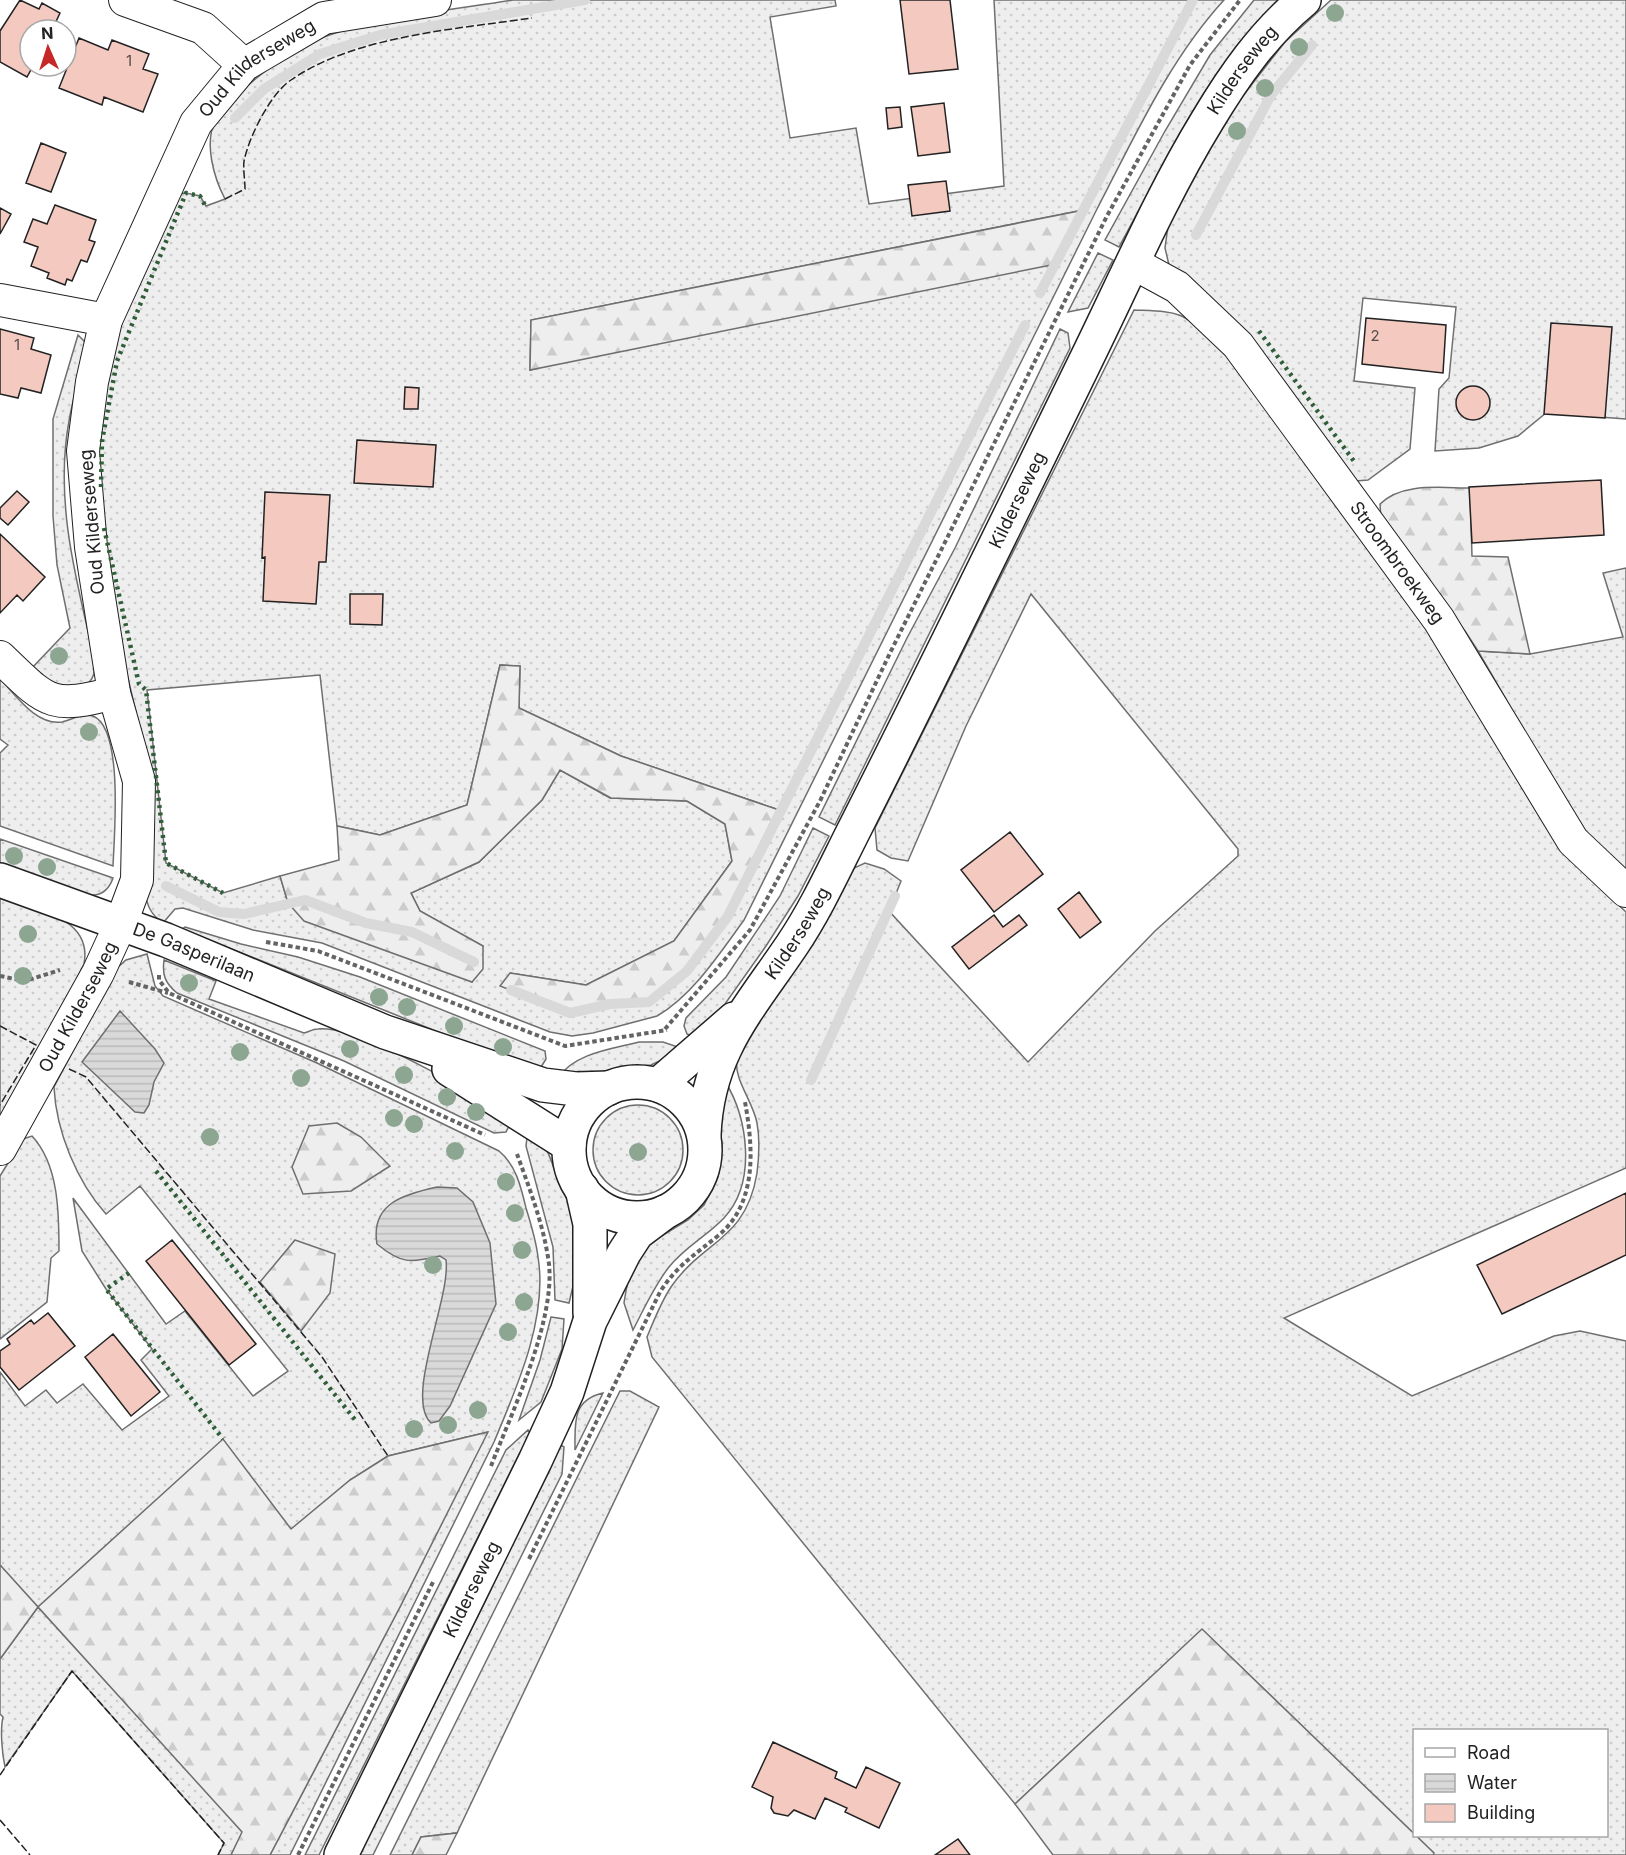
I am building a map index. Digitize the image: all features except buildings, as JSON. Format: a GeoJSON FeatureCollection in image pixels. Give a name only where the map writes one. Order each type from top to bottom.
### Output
{"type":"FeatureCollection","features":[{"type":"Feature","properties":{"kind":"street"},"geometry":{"type":"LineString","coordinates":[[125,0],[203,28],[244,64]]}},
{"type":"Feature","properties":{"kind":"street","name":"Oud Kilderseweg"},"geometry":{"type":"LineString","coordinates":[[0,1149],[98,973],[121,923],[136,880],[139,780],[114,693],[91,547],[83,451],[92,382],[106,320],[196,123],[244,64],[324,18],[435,0]]}},
{"type":"Feature","properties":{"kind":"street","name":"Kilderseweg"},"geometry":{"type":"LineString","coordinates":[[704,1135],[705,1110],[714,1075],[745,1010],[794,943],[850,840],[1133,263],[1205,124],[1243,64],[1284,16],[1304,0]]}},
{"type":"Feature","properties":{"kind":"street","name":"Stroombroekweg"},"geometry":{"type":"LineString","coordinates":[[1133,263],[1177,287],[1238,345],[1276,401],[1439,620],[1573,841],[1626,891]]}},
{"type":"Feature","properties":{"kind":"street"},"geometry":{"type":"LineString","coordinates":[[0,300],[106,320]]}},
{"type":"Feature","properties":{"kind":"street"},"geometry":{"type":"LineString","coordinates":[[0,657],[37,692],[60,702],[82,701],[114,693]]}},
{"type":"Feature","properties":{"kind":"street","name":"De Gasperilaan"},"geometry":{"type":"LineString","coordinates":[[0,880],[166,939],[384,1032],[543,1085],[576,1089],[609,1088]]}},
{"type":"Feature","properties":{"kind":"street","name":"Kilderseweg"},"geometry":{"type":"LineString","coordinates":[[658,1085],[745,1010]]}},
{"type":"Feature","properties":{"kind":"street","name":"De Gasperilaan"},"geometry":{"type":"LineString","coordinates":[[384,1032],[479,1086],[569,1145]]}},
{"type":"Feature","properties":{"kind":"street"},"geometry":{"type":"LineString","coordinates":[[633,1082],[658,1085],[680,1096],[695,1114],[704,1135],[705,1159],[698,1180],[684,1199],[665,1212],[642,1218],[619,1216],[598,1206],[582,1189],[572,1168],[569,1145],[575,1122],[589,1102],[609,1088],[633,1082]]}},
{"type":"Feature","properties":{"kind":"street","name":"Kilderseweg"},"geometry":{"type":"LineString","coordinates":[[582,1189],[590,1224],[590,1321]]}},
{"type":"Feature","properties":{"kind":"street","name":"Kilderseweg"},"geometry":{"type":"LineString","coordinates":[[341,1855],[567,1392],[590,1321],[624,1253],[637,1233],[665,1212]]}},
{"type":"Feature","properties":{"kind":"path"},"geometry":{"type":"LineString","coordinates":[[258,940],[318,951],[565,1046],[665,1029],[750,930],[820,801],[890,653],[1107,216],[1190,65],[1240,0]]}},
{"type":"Feature","properties":{"kind":"path"},"geometry":{"type":"LineString","coordinates":[[166,939],[158,963],[159,980],[170,993],[494,1140]]}},
{"type":"Feature","properties":{"kind":"path"},"geometry":{"type":"LineString","coordinates":[[490,1469],[517,1403],[532,1358],[545,1307],[549,1266],[542,1225],[515,1149]]}},
{"type":"Feature","properties":{"kind":"path"},"geometry":{"type":"LineString","coordinates":[[298,1855],[437,1576]]}},
{"type":"Feature","properties":{"kind":"green space"},"geometry":{"type":"Polygon","coordinates":[[[513,0],[835,0],[836,6],[770,17],[790,138],[856,128],[869,204],[1004,186],[994,0],[1224,0],[1186,48],[1139,127],[744,920],[694,985],[657,1016],[593,1033],[572,1036],[550,1032],[322,943],[253,930],[183,908],[175,909],[163,923],[152,913],[144,892],[136,712],[96,542],[93,446],[100,396],[127,304],[170,195],[186,193],[200,196],[206,206],[225,199],[217,181],[210,150],[212,130],[221,112],[237,95],[272,66],[301,47],[323,37],[375,22],[513,0]],[[1083,210],[531,320],[530,370],[531,370],[1083,210]],[[500,665],[467,805],[380,835],[337,826],[320,675],[147,690],[166,863],[223,893],[280,876],[288,903],[472,982],[483,946],[420,911],[411,893],[479,862],[542,800],[560,770],[610,798],[687,801],[725,824],[732,861],[674,941],[586,985],[510,973],[570,1013],[610,1004],[649,1002],[782,811],[621,756],[519,708],[520,666],[500,665]]]}},
{"type":"Feature","properties":{"kind":"green space"},"geometry":{"type":"Polygon","coordinates":[[[1254,0],[1280,0],[1255,25],[1210,84],[1171,149],[1119,247],[1105,240],[1210,55],[1254,0]]]}},
{"type":"Feature","properties":{"kind":"green space"},"geometry":{"type":"Polygon","coordinates":[[[1331,0],[1626,0],[1626,419],[1546,413],[1518,436],[1479,448],[1435,451],[1439,389],[1449,378],[1456,307],[1363,298],[1354,381],[1415,388],[1410,449],[1368,480],[1356,481],[1169,265],[1165,248],[1168,226],[1227,116],[1285,42],[1331,0]]]}},
{"type":"Feature","properties":{"kind":"green space"},"geometry":{"type":"Polygon","coordinates":[[[1084,210],[1056,264],[530,370],[531,320],[1084,210]]]}},
{"type":"Feature","properties":{"kind":"green space"},"geometry":{"type":"Polygon","coordinates":[[[1098,253],[1113,260],[1088,308],[1068,312],[1098,253]]]}},
{"type":"Feature","properties":{"kind":"green space"},"geometry":{"type":"Polygon","coordinates":[[[1134,310],[1170,312],[1185,318],[1214,340],[1417,599],[1596,884],[1626,912],[1626,1168],[1284,1318],[1412,1396],[1554,1336],[1580,1331],[1626,1341],[1626,1855],[1433,1855],[1417,1837],[1608,1837],[1608,1729],[1413,1729],[1413,1833],[1202,1630],[1015,1804],[652,1357],[647,1337],[667,1293],[683,1271],[733,1227],[743,1213],[751,1195],[758,1167],[758,1129],[755,1115],[738,1074],[737,1058],[854,868],[865,863],[884,869],[901,881],[889,911],[1028,1062],[1155,931],[1238,856],[1238,849],[1031,594],[966,726],[908,861],[891,858],[877,850],[875,828],[1134,310]]]}},
{"type":"Feature","properties":{"kind":"green space"},"geometry":{"type":"Polygon","coordinates":[[[1060,329],[1068,333],[1070,348],[835,825],[819,817],[907,638],[955,548],[1060,329]]]}},
{"type":"Feature","properties":{"kind":"green space"},"geometry":{"type":"Polygon","coordinates":[[[78,335],[89,346],[71,412],[65,451],[64,482],[70,542],[95,670],[87,684],[62,691],[32,668],[70,628],[57,565],[53,516],[53,419],[78,335]]]}},
{"type":"Feature","properties":{"kind":"green space"},"geometry":{"type":"Polygon","coordinates":[[[1435,487],[1470,488],[1472,556],[1508,557],[1530,654],[1478,651],[1394,540],[1381,519],[1380,504],[1399,492],[1435,487]]]}},
{"type":"Feature","properties":{"kind":"green space"},"geometry":{"type":"Polygon","coordinates":[[[1626,568],[1626,884],[1577,836],[1506,699],[1478,651],[1530,654],[1623,637],[1603,573],[1626,568]]]}},
{"type":"Feature","properties":{"kind":"green space"},"geometry":{"type":"Polygon","coordinates":[[[500,665],[520,666],[519,708],[621,756],[782,811],[728,916],[687,971],[649,1002],[610,1004],[570,1013],[500,986],[510,973],[586,985],[674,941],[732,861],[725,824],[687,801],[611,798],[560,770],[542,800],[479,862],[411,893],[420,911],[483,946],[483,969],[472,982],[304,921],[288,903],[280,876],[339,860],[337,826],[380,835],[467,805],[500,665]]]}},
{"type":"Feature","properties":{"kind":"green space"},"geometry":{"type":"Polygon","coordinates":[[[0,679],[27,708],[44,719],[62,722],[89,715],[103,725],[113,761],[115,785],[113,866],[0,826],[0,753],[8,745],[0,739],[0,679]]]}},
{"type":"Feature","properties":{"kind":"green space"},"geometry":{"type":"Polygon","coordinates":[[[813,828],[829,836],[798,896],[725,1004],[691,1036],[687,1034],[684,1026],[686,1018],[726,977],[780,896],[813,828]]]}},
{"type":"Feature","properties":{"kind":"green space"},"geometry":{"type":"Polygon","coordinates":[[[0,839],[113,878],[106,890],[94,895],[48,883],[0,865],[0,839]]]}},
{"type":"Feature","properties":{"kind":"green space"},"geometry":{"type":"Polygon","coordinates":[[[0,898],[44,911],[71,925],[80,935],[84,948],[84,964],[41,1052],[0,1120],[0,898]]]}},
{"type":"Feature","properties":{"kind":"green space"},"geometry":{"type":"Polygon","coordinates":[[[185,927],[241,944],[298,957],[360,977],[545,1051],[546,1059],[538,1072],[182,929],[185,927]]]}},
{"type":"Feature","properties":{"kind":"green space"},"geometry":{"type":"Polygon","coordinates":[[[147,954],[155,986],[163,996],[317,1063],[499,1151],[510,1163],[517,1177],[537,1251],[540,1280],[535,1328],[521,1375],[494,1442],[290,1855],[270,1855],[401,1605],[487,1432],[388,1456],[350,1480],[291,1530],[223,1440],[38,1607],[0,1565],[0,1372],[25,1406],[46,1390],[57,1403],[83,1384],[122,1430],[169,1396],[141,1360],[152,1349],[106,1289],[82,1251],[73,1198],[166,1324],[185,1311],[253,1396],[288,1371],[140,1186],[106,1214],[77,1171],[64,1138],[54,1087],[117,968],[126,960],[147,954]]]}},
{"type":"Feature","properties":{"kind":"green space"},"geometry":{"type":"Polygon","coordinates":[[[164,960],[216,981],[209,999],[304,1033],[318,1029],[337,1031],[360,1038],[417,1063],[513,1118],[506,1132],[494,1133],[344,1061],[177,993],[165,978],[164,960]]]}},
{"type":"Feature","properties":{"kind":"green space"},"geometry":{"type":"Polygon","coordinates":[[[639,1042],[663,1042],[678,1047],[668,1057],[651,1065],[615,1069],[602,1075],[558,1078],[565,1070],[584,1057],[639,1042]]]}},
{"type":"Feature","properties":{"kind":"green space"},"geometry":{"type":"Polygon","coordinates":[[[725,1081],[739,1113],[743,1132],[745,1169],[741,1187],[724,1218],[682,1253],[669,1267],[633,1330],[624,1303],[629,1273],[645,1246],[688,1220],[704,1205],[718,1177],[722,1146],[718,1115],[725,1081]]]}},
{"type":"Feature","properties":{"kind":"green space"},"geometry":{"type":"Polygon","coordinates":[[[638,1105],[655,1109],[670,1118],[679,1133],[683,1150],[679,1167],[670,1182],[655,1191],[638,1195],[621,1191],[606,1182],[597,1167],[593,1150],[597,1133],[606,1118],[621,1109],[638,1105]]]}},
{"type":"Feature","properties":{"kind":"green space"},"geometry":{"type":"Polygon","coordinates":[[[337,1123],[361,1137],[390,1166],[351,1191],[303,1194],[292,1167],[309,1126],[337,1123]]]}},
{"type":"Feature","properties":{"kind":"green space"},"geometry":{"type":"Polygon","coordinates":[[[528,1129],[545,1147],[560,1183],[580,1220],[579,1249],[569,1303],[555,1300],[553,1247],[526,1146],[528,1129]]]}},
{"type":"Feature","properties":{"kind":"green space"},"geometry":{"type":"Polygon","coordinates":[[[32,1136],[48,1161],[56,1190],[59,1251],[51,1258],[47,1302],[0,1339],[0,1176],[23,1139],[32,1136]]]}},
{"type":"Feature","properties":{"kind":"green space"},"geometry":{"type":"Polygon","coordinates":[[[295,1240],[335,1254],[330,1293],[301,1331],[260,1282],[295,1240]]]}},
{"type":"Feature","properties":{"kind":"green space"},"geometry":{"type":"Polygon","coordinates":[[[551,1317],[564,1319],[562,1349],[541,1402],[519,1420],[540,1360],[551,1317]]]}},
{"type":"Feature","properties":{"kind":"green space"},"geometry":{"type":"Polygon","coordinates":[[[620,1391],[630,1391],[659,1407],[457,1833],[421,1837],[412,1855],[390,1855],[620,1391]]]}},
{"type":"Feature","properties":{"kind":"green space"},"geometry":{"type":"Polygon","coordinates":[[[603,1393],[575,1450],[577,1414],[586,1401],[603,1393]]]}},
{"type":"Feature","properties":{"kind":"green space"},"geometry":{"type":"Polygon","coordinates":[[[528,1430],[530,1433],[319,1855],[305,1855],[506,1450],[528,1430]]]}},
{"type":"Feature","properties":{"kind":"green space"},"geometry":{"type":"Polygon","coordinates":[[[488,1432],[401,1605],[270,1855],[231,1855],[242,1832],[38,1607],[223,1439],[291,1529],[350,1480],[388,1456],[488,1432]]]}},
{"type":"Feature","properties":{"kind":"green space"},"geometry":{"type":"Polygon","coordinates":[[[559,1444],[564,1447],[562,1474],[373,1855],[359,1855],[486,1600],[559,1444]]]}},
{"type":"Feature","properties":{"kind":"green space"},"geometry":{"type":"Polygon","coordinates":[[[0,1565],[38,1607],[0,1659],[0,1565]]]}},
{"type":"Feature","properties":{"kind":"green space"},"geometry":{"type":"Polygon","coordinates":[[[38,1607],[243,1832],[231,1855],[218,1855],[224,1843],[72,1671],[5,1767],[2,1742],[3,1717],[0,1714],[0,1659],[38,1607]]]}},
{"type":"Feature","properties":{"kind":"green space"},"geometry":{"type":"Polygon","coordinates":[[[1202,1629],[1413,1833],[1413,1837],[1417,1837],[1434,1853],[1433,1855],[1053,1855],[1015,1804],[1202,1629]]]}},
{"type":"Feature","properties":{"kind":"green space"},"geometry":{"type":"Polygon","coordinates":[[[457,1833],[446,1855],[412,1855],[421,1837],[457,1833]]]}},
{"type":"Feature","properties":{"kind":"water"},"geometry":{"type":"Polygon","coordinates":[[[120,1011],[155,1049],[164,1063],[154,1082],[149,1105],[144,1113],[135,1112],[82,1062],[120,1011]]]}},
{"type":"Feature","properties":{"kind":"water"},"geometry":{"type":"Polygon","coordinates":[[[437,1187],[457,1188],[473,1202],[490,1243],[496,1304],[450,1406],[439,1421],[431,1423],[424,1410],[425,1370],[442,1298],[446,1260],[440,1256],[413,1261],[393,1255],[377,1244],[376,1230],[384,1210],[392,1203],[413,1193],[437,1187]]]}},
{"type":"Feature","properties":{"kind":"waterway"},"geometry":{"type":"LineString","coordinates":[[235,118],[264,89],[320,54],[380,35],[585,0]]}},
{"type":"Feature","properties":{"kind":"waterway"},"geometry":{"type":"LineString","coordinates":[[1040,293],[1193,0]]}},
{"type":"Feature","properties":{"kind":"waterway"},"geometry":{"type":"LineString","coordinates":[[1196,235],[1271,95],[1312,45]]}},
{"type":"Feature","properties":{"kind":"waterway"},"geometry":{"type":"LineString","coordinates":[[511,990],[570,1013],[610,1004],[649,1002],[687,971],[728,916],[1025,325]]}},
{"type":"Feature","properties":{"kind":"waterway"},"geometry":{"type":"LineString","coordinates":[[166,886],[219,912],[244,914],[305,900],[366,923],[412,932],[474,962]]}},
{"type":"Feature","properties":{"kind":"waterway"},"geometry":{"type":"LineString","coordinates":[[811,1080],[895,896]]}},
{"type":"Feature","properties":{"kind":"hedge"},"geometry":{"type":"LineString","coordinates":[[101,487],[102,441],[117,361],[186,193],[200,196],[206,207]]}},
{"type":"Feature","properties":{"kind":"hedge"},"geometry":{"type":"LineString","coordinates":[[1259,331],[1356,464]]}},
{"type":"Feature","properties":{"kind":"hedge"},"geometry":{"type":"LineString","coordinates":[[104,528],[139,684],[146,690],[166,863],[223,893]]}},
{"type":"Feature","properties":{"kind":"hedge"},"geometry":{"type":"LineString","coordinates":[[156,1171],[356,1421]]}},
{"type":"Feature","properties":{"kind":"hedge"},"geometry":{"type":"LineString","coordinates":[[129,1273],[106,1289],[223,1439]]}},
{"type":"Feature","properties":{"kind":"fence"},"geometry":{"type":"LineString","coordinates":[[225,199],[245,189],[244,161],[250,140],[268,105],[291,80],[316,65],[345,53],[407,37],[532,18]]}},
{"type":"Feature","properties":{"kind":"fence"},"geometry":{"type":"LineString","coordinates":[[0,1026],[36,1045],[0,1105]]}},
{"type":"Feature","properties":{"kind":"fence"},"geometry":{"type":"LineString","coordinates":[[69,1069],[86,1077],[322,1357],[388,1456]]}},
{"type":"Feature","properties":{"kind":"fence"},"geometry":{"type":"LineString","coordinates":[[0,1775],[72,1671],[224,1843],[218,1855]]}},
{"type":"Feature","properties":{"kind":"fence"},"geometry":{"type":"LineString","coordinates":[[0,1820],[30,1855]]}}]}
